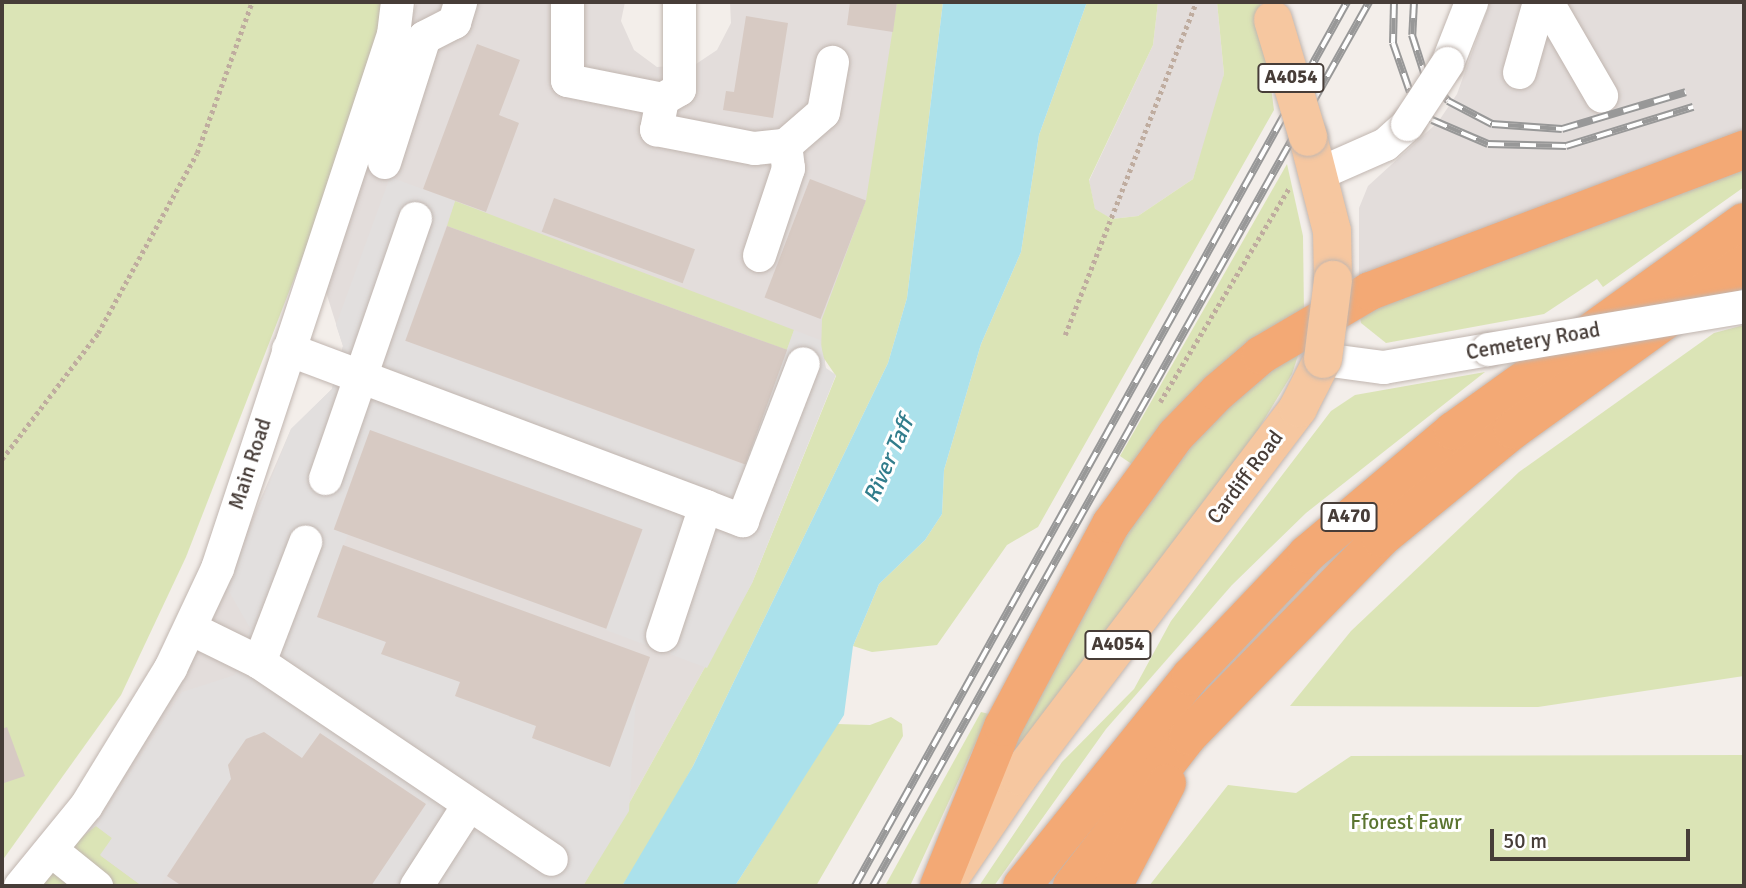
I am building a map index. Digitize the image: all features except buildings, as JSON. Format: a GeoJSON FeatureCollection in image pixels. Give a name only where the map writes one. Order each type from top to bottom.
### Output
{"type":"FeatureCollection","features":[{"type":"Feature","properties":{"kind":"highway"},"geometry":{"type":"LineString","coordinates":[[939,886],[1003,727],[1104,536],[1176,435],[1218,393],[1261,355],[1370,291],[1744,150]]}},
{"type":"Feature","properties":{"kind":"highway","name":"A470"},"geometry":{"type":"LineString","coordinates":[[1022,886],[1191,676],[1307,554],[1453,431],[1744,222]]}},
{"type":"Feature","properties":{"kind":"highway","name":"A470"},"geometry":{"type":"LineString","coordinates":[[1072,886],[1188,736],[1381,538],[1513,430],[1744,264]]}},
{"type":"Feature","properties":{"kind":"highway"},"geometry":{"type":"LineString","coordinates":[[1113,886],[1188,736]]}},
{"type":"Feature","properties":{"kind":"main road","name":"Cardiff Road"},"geometry":{"type":"LineString","coordinates":[[944,886],[1019,776],[1298,408],[1323,359],[1334,280],[1332,231],[1272,11]]}},
{"type":"Feature","properties":{"kind":"street","name":"Main Road"},"geometry":{"type":"LineString","coordinates":[[20,886],[86,805],[190,628],[217,568],[393,34],[397,2]]}},
{"type":"Feature","properties":{"kind":"street"},"geometry":{"type":"LineString","coordinates":[[384,162],[424,37],[454,22],[460,2]]}},
{"type":"Feature","properties":{"kind":"street"},"geometry":{"type":"LineString","coordinates":[[567,2],[567,80],[662,99],[679,89],[679,2]]}},
{"type":"Feature","properties":{"kind":"street"},"geometry":{"type":"LineString","coordinates":[[1317,174],[1385,144],[1408,124],[1447,63],[1471,2]]}},
{"type":"Feature","properties":{"kind":"street"},"geometry":{"type":"LineString","coordinates":[[1519,72],[1539,2]]}},
{"type":"Feature","properties":{"kind":"street"},"geometry":{"type":"LineString","coordinates":[[1547,2],[1601,94]]}},
{"type":"Feature","properties":{"kind":"street"},"geometry":{"type":"LineString","coordinates":[[662,99],[656,129],[754,148],[785,145],[823,113],[832,61]]}},
{"type":"Feature","properties":{"kind":"street"},"geometry":{"type":"LineString","coordinates":[[759,255],[788,168],[785,145]]}},
{"type":"Feature","properties":{"kind":"street"},"geometry":{"type":"LineString","coordinates":[[325,478],[364,375],[415,218]]}},
{"type":"Feature","properties":{"kind":"street","name":"Cemetery Road"},"geometry":{"type":"LineString","coordinates":[[1323,359],[1383,367],[1744,306]]}},
{"type":"Feature","properties":{"kind":"street"},"geometry":{"type":"LineString","coordinates":[[288,349],[364,375],[742,520],[803,363]]}},
{"type":"Feature","properties":{"kind":"street"},"geometry":{"type":"LineString","coordinates":[[662,635],[705,506]]}},
{"type":"Feature","properties":{"kind":"street"},"geometry":{"type":"LineString","coordinates":[[259,662],[305,542]]}},
{"type":"Feature","properties":{"kind":"street"},"geometry":{"type":"LineString","coordinates":[[190,628],[259,662],[551,859]]}},
{"type":"Feature","properties":{"kind":"street"},"geometry":{"type":"LineString","coordinates":[[415,886],[468,805]]}},
{"type":"Feature","properties":{"kind":"street"},"geometry":{"type":"LineString","coordinates":[[51,850],[96,886]]}},
{"type":"Feature","properties":{"kind":"path"},"geometry":{"type":"LineString","coordinates":[[2,459],[98,333],[197,153],[252,2]]}},
{"type":"Feature","properties":{"kind":"path"},"geometry":{"type":"LineString","coordinates":[[1065,335],[1196,2]]}},
{"type":"Feature","properties":{"kind":"path"},"geometry":{"type":"LineString","coordinates":[[1156,408],[1292,184],[1317,174]]}},
{"type":"Feature","properties":{"kind":"shaded area"},"geometry":{"type":"Polygon","coordinates":[[[417,2],[625,2],[621,21],[634,50],[657,67],[696,64],[717,50],[731,23],[730,2],[943,2],[752,583],[583,886],[40,886],[87,829],[181,683],[291,429],[332,389],[343,346],[326,292],[417,2]]]}},
{"type":"Feature","properties":{"kind":"shaded area"},"geometry":{"type":"Polygon","coordinates":[[[1158,2],[1217,2],[1224,74],[1193,179],[1138,216],[1112,219],[1095,210],[1089,181],[1153,45],[1158,2]]]}},
{"type":"Feature","properties":{"kind":"shaded area"},"geometry":{"type":"Polygon","coordinates":[[[1490,2],[1744,2],[1744,129],[1359,276],[1359,208],[1368,186],[1438,122],[1457,94],[1490,2]]]}},
{"type":"Feature","properties":{"kind":"shaded area"},"geometry":{"type":"Polygon","coordinates":[[[390,177],[455,201],[406,341],[745,465],[794,330],[820,340],[826,368],[836,375],[752,583],[707,668],[606,630],[642,530],[370,431],[334,529],[348,534],[317,617],[386,642],[382,654],[460,682],[455,696],[536,726],[532,738],[610,767],[636,697],[629,811],[583,886],[371,886],[426,804],[320,733],[302,758],[264,732],[246,739],[228,765],[231,779],[160,886],[142,886],[100,855],[112,838],[96,826],[182,692],[235,675],[250,628],[227,588],[291,429],[332,389],[343,346],[336,325],[390,177]]]}},
{"type":"Feature","properties":{"kind":"green space"},"geometry":{"type":"Polygon","coordinates":[[[2,2],[387,2],[353,127],[186,557],[121,695],[2,861],[2,2]]]}},
{"type":"Feature","properties":{"kind":"green space"},"geometry":{"type":"Polygon","coordinates":[[[897,2],[943,2],[907,298],[888,363],[693,766],[650,843],[622,886],[583,886],[752,583],[836,376],[821,354],[822,319],[866,200],[897,2]]]}},
{"type":"Feature","properties":{"kind":"green space"},"geometry":{"type":"Polygon","coordinates":[[[1087,2],[1158,2],[1153,45],[1089,180],[1095,209],[1112,219],[1138,216],[1193,179],[1224,74],[1217,2],[1260,2],[1274,110],[1038,527],[1007,545],[937,645],[872,652],[853,646],[879,584],[925,540],[942,514],[944,470],[981,344],[1021,252],[1039,135],[1087,2]]]}},
{"type":"Feature","properties":{"kind":"green space"},"geometry":{"type":"Polygon","coordinates":[[[1287,164],[1303,236],[1304,314],[1133,465],[1120,456],[1287,164]]]}},
{"type":"Feature","properties":{"kind":"green space"},"geometry":{"type":"Polygon","coordinates":[[[1744,169],[1744,187],[1603,287],[1597,279],[1544,314],[1386,343],[1361,323],[1359,309],[1744,169]]]}},
{"type":"Feature","properties":{"kind":"green space"},"geometry":{"type":"Polygon","coordinates":[[[455,201],[794,330],[787,350],[447,226],[455,201]]]}},
{"type":"Feature","properties":{"kind":"green space"},"geometry":{"type":"Polygon","coordinates":[[[1744,325],[1744,676],[1538,707],[1290,706],[1351,631],[1519,472],[1714,333],[1744,325]]]}},
{"type":"Feature","properties":{"kind":"green space"},"geometry":{"type":"Polygon","coordinates":[[[1302,343],[1292,374],[1253,438],[998,775],[1135,517],[1220,411],[1302,343]]]}},
{"type":"Feature","properties":{"kind":"green space"},"geometry":{"type":"Polygon","coordinates":[[[1485,372],[1306,513],[1232,585],[1106,729],[994,886],[979,886],[1062,762],[1134,689],[1171,621],[1331,411],[1355,395],[1485,372]]]}},
{"type":"Feature","properties":{"kind":"green space"},"geometry":{"type":"Polygon","coordinates":[[[981,712],[989,714],[910,886],[885,886],[981,712]]]}},
{"type":"Feature","properties":{"kind":"green space"},"geometry":{"type":"Polygon","coordinates":[[[891,717],[902,724],[903,736],[816,886],[735,886],[837,724],[870,725],[891,717]]]}},
{"type":"Feature","properties":{"kind":"green space","name":"Fforest Fawr"},"geometry":{"type":"Polygon","coordinates":[[[1744,755],[1744,886],[1149,886],[1228,785],[1296,793],[1351,756],[1744,755]]]}},
{"type":"Feature","properties":{"kind":"green space"},"geometry":{"type":"Polygon","coordinates":[[[96,826],[112,838],[101,856],[142,886],[20,886],[96,826]]]}},
{"type":"Feature","properties":{"kind":"water","name":"River Taff"},"geometry":{"type":"Polygon","coordinates":[[[943,2],[1087,2],[1039,135],[1021,252],[981,344],[944,470],[942,514],[925,540],[879,584],[853,646],[844,715],[735,886],[622,886],[693,766],[888,363],[907,298],[943,2]]]}},
{"type":"Feature","properties":{"kind":"railway"},"geometry":{"type":"LineString","coordinates":[[855,886],[1347,2]]}},
{"type":"Feature","properties":{"kind":"railway"},"geometry":{"type":"LineString","coordinates":[[873,886],[1369,2]]}},
{"type":"Feature","properties":{"kind":"railway"},"geometry":{"type":"LineString","coordinates":[[1394,2],[1393,43],[1410,92],[1432,120],[1488,144],[1566,146],[1693,107]]}},
{"type":"Feature","properties":{"kind":"railway"},"geometry":{"type":"LineString","coordinates":[[1414,2],[1412,35],[1425,76],[1448,101],[1492,124],[1562,129],[1686,92]]}}]}
